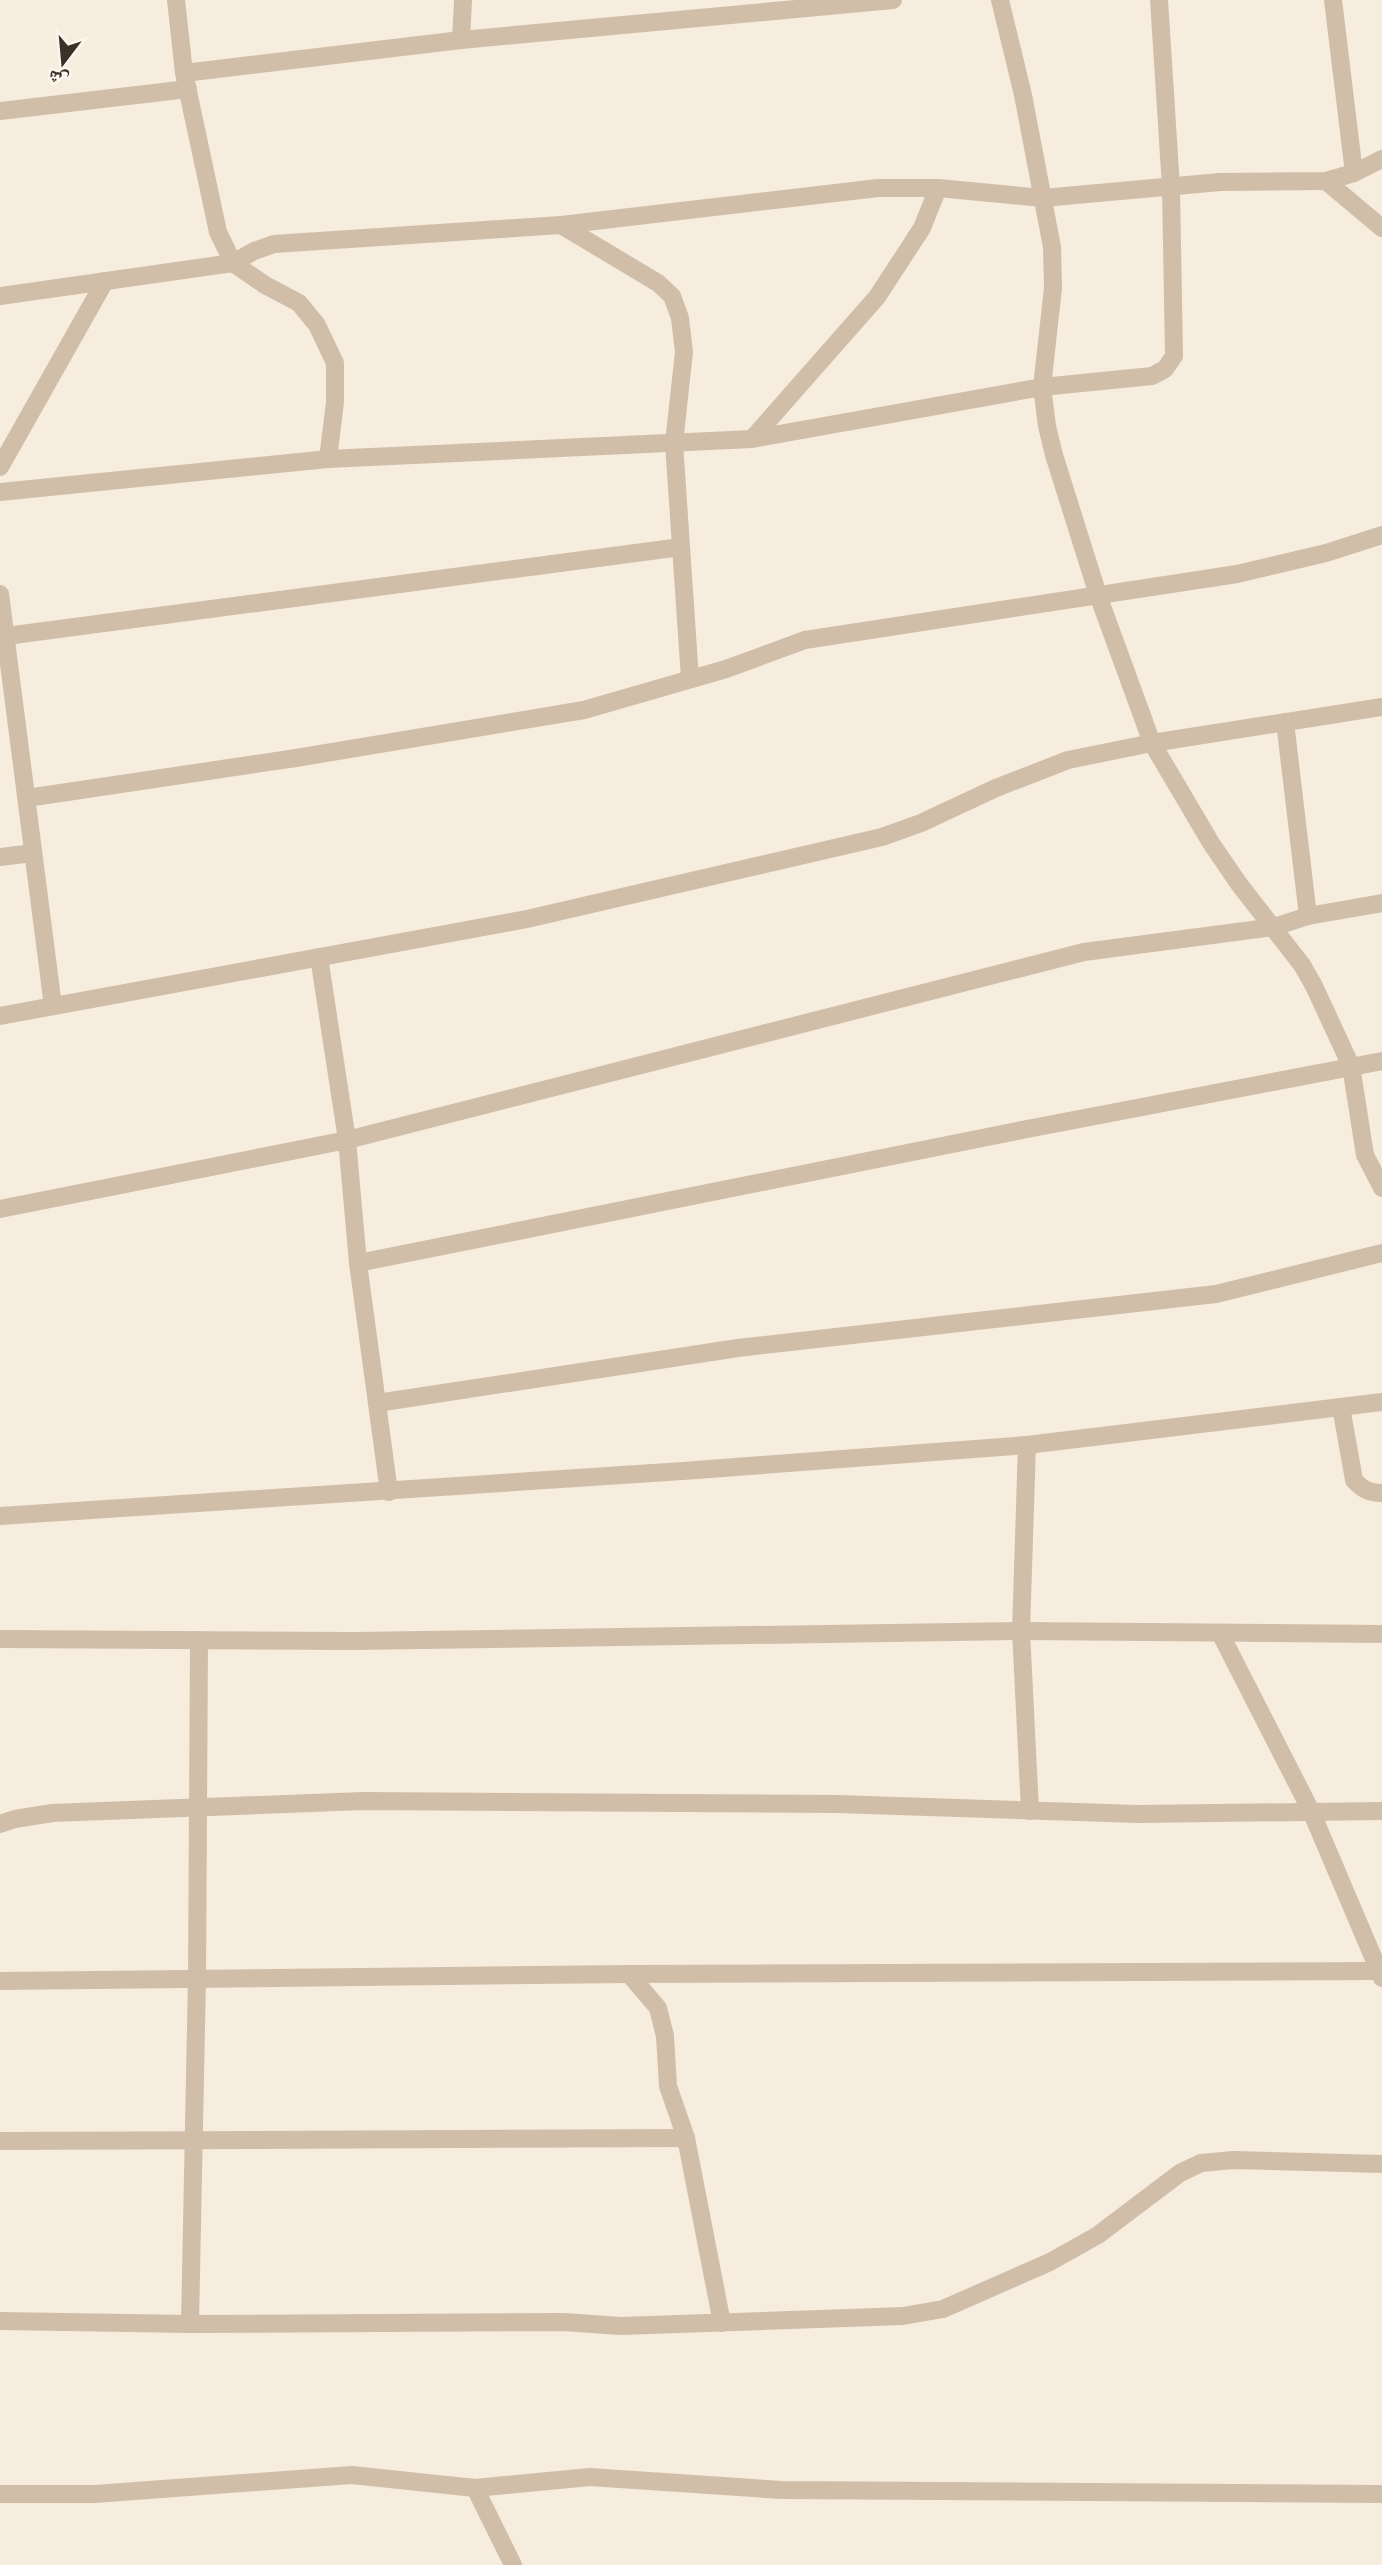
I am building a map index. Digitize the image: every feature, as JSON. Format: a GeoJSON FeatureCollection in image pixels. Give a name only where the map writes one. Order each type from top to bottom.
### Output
{"type":"FeatureCollection","features":[{"type":"Feature","properties":{"kind":"street"},"geometry":{"type":"LineString","coordinates":[[176,0],[186,81],[218,232],[233,263],[265,285],[299,303],[317,326],[335,363],[335,402],[328,459]]}},
{"type":"Feature","properties":{"kind":"street"},"geometry":{"type":"LineString","coordinates":[[461,40],[463,0]]}},
{"type":"Feature","properties":{"kind":"street"},"geometry":{"type":"LineString","coordinates":[[0,111],[461,40],[893,0]]}},
{"type":"Feature","properties":{"kind":"street"},"geometry":{"type":"LineString","coordinates":[[1000,0],[1023,95],[1052,247],[1053,288],[1042,387],[1054,455],[1098,595],[1152,743],[1211,843],[1302,965],[1314,986],[1351,1066],[1365,1155],[1382,1188]]}},
{"type":"Feature","properties":{"kind":"street"},"geometry":{"type":"LineString","coordinates":[[0,492],[328,459],[752,439],[1042,387],[1152,376],[1165,369],[1174,356],[1171,187],[1159,0]]}},
{"type":"Feature","properties":{"kind":"street"},"geometry":{"type":"LineString","coordinates":[[1333,0],[1354,173]]}},
{"type":"Feature","properties":{"kind":"street"},"geometry":{"type":"LineString","coordinates":[[0,296],[233,263],[274,244],[561,225],[878,188],[938,188],[1043,198],[1220,183],[1326,181],[1354,173],[1382,159]]}},
{"type":"Feature","properties":{"kind":"street"},"geometry":{"type":"LineString","coordinates":[[1326,181],[1382,228]]}},
{"type":"Feature","properties":{"kind":"street"},"geometry":{"type":"LineString","coordinates":[[752,439],[877,297],[915,239],[938,188]]}},
{"type":"Feature","properties":{"kind":"street"},"geometry":{"type":"LineString","coordinates":[[561,225],[657,283],[672,296],[680,318],[684,352],[674,443],[690,679]]}},
{"type":"Feature","properties":{"kind":"street"},"geometry":{"type":"LineString","coordinates":[[0,467],[105,281]]}},
{"type":"Feature","properties":{"kind":"street"},"geometry":{"type":"LineString","coordinates":[[27,798],[296,758],[584,710],[690,679],[805,640],[1237,574],[1326,553],[1382,536]]}},
{"type":"Feature","properties":{"kind":"street"},"geometry":{"type":"LineString","coordinates":[[6,636],[681,547]]}},
{"type":"Feature","properties":{"kind":"street"},"geometry":{"type":"LineString","coordinates":[[0,594],[6,636],[5,677],[27,798],[53,1006]]}},
{"type":"Feature","properties":{"kind":"street"},"geometry":{"type":"LineString","coordinates":[[0,1016],[527,919],[882,838],[1068,760],[1152,743],[1382,707]]}},
{"type":"Feature","properties":{"kind":"street"},"geometry":{"type":"LineString","coordinates":[[1285,722],[1308,916]]}},
{"type":"Feature","properties":{"kind":"street"},"geometry":{"type":"LineString","coordinates":[[0,857],[33,853]]}},
{"type":"Feature","properties":{"kind":"street"},"geometry":{"type":"LineString","coordinates":[[0,1209],[346,1140],[1084,952],[1273,927],[1308,916],[1382,903]]}},
{"type":"Feature","properties":{"kind":"street"},"geometry":{"type":"LineString","coordinates":[[319,957],[346,1140],[358,1263],[389,1492]]}},
{"type":"Feature","properties":{"kind":"street"},"geometry":{"type":"LineString","coordinates":[[358,1263],[1382,1061]]}},
{"type":"Feature","properties":{"kind":"street"},"geometry":{"type":"LineString","coordinates":[[377,1403],[738,1348],[1216,1294],[1382,1253]]}},
{"type":"Feature","properties":{"kind":"street"},"geometry":{"type":"LineString","coordinates":[[0,1517],[389,1492],[1027,1445],[1382,1402]]}},
{"type":"Feature","properties":{"kind":"street"},"geometry":{"type":"LineString","coordinates":[[1340,1407],[1354,1480],[1362,1488],[1382,1493]]}},
{"type":"Feature","properties":{"kind":"street"},"geometry":{"type":"LineString","coordinates":[[1027,1445],[1021,1632],[1030,1811]]}},
{"type":"Feature","properties":{"kind":"street"},"geometry":{"type":"LineString","coordinates":[[0,1639],[353,1641],[1021,1632],[1382,1634]]}},
{"type":"Feature","properties":{"kind":"street"},"geometry":{"type":"LineString","coordinates":[[0,1981],[629,1974],[1380,1975],[1311,1811],[1220,1633]]}},
{"type":"Feature","properties":{"kind":"street"},"geometry":{"type":"LineString","coordinates":[[190,2324],[197,1978],[199,1640]]}},
{"type":"Feature","properties":{"kind":"street"},"geometry":{"type":"LineString","coordinates":[[0,1824],[52,1813],[377,1801],[837,1804],[1138,1814],[1382,1811]]}},
{"type":"Feature","properties":{"kind":"street"},"geometry":{"type":"LineString","coordinates":[[629,1974],[658,2008],[665,2036],[668,2086],[686,2138],[722,2323]]}},
{"type":"Feature","properties":{"kind":"street"},"geometry":{"type":"LineString","coordinates":[[0,2141],[686,2138]]}},
{"type":"Feature","properties":{"kind":"street"},"geometry":{"type":"LineString","coordinates":[[0,2321],[190,2324],[563,2322],[621,2326],[903,2316],[943,2309],[1050,2262],[1098,2235],[1180,2173],[1201,2163],[1233,2160],[1382,2164]]}},
{"type":"Feature","properties":{"kind":"street"},"geometry":{"type":"LineString","coordinates":[[0,2494],[95,2494],[352,2475],[475,2488],[590,2477],[781,2490],[1382,2494]]}},
{"type":"Feature","properties":{"kind":"street"},"geometry":{"type":"LineString","coordinates":[[475,2488],[513,2565]]}}]}
